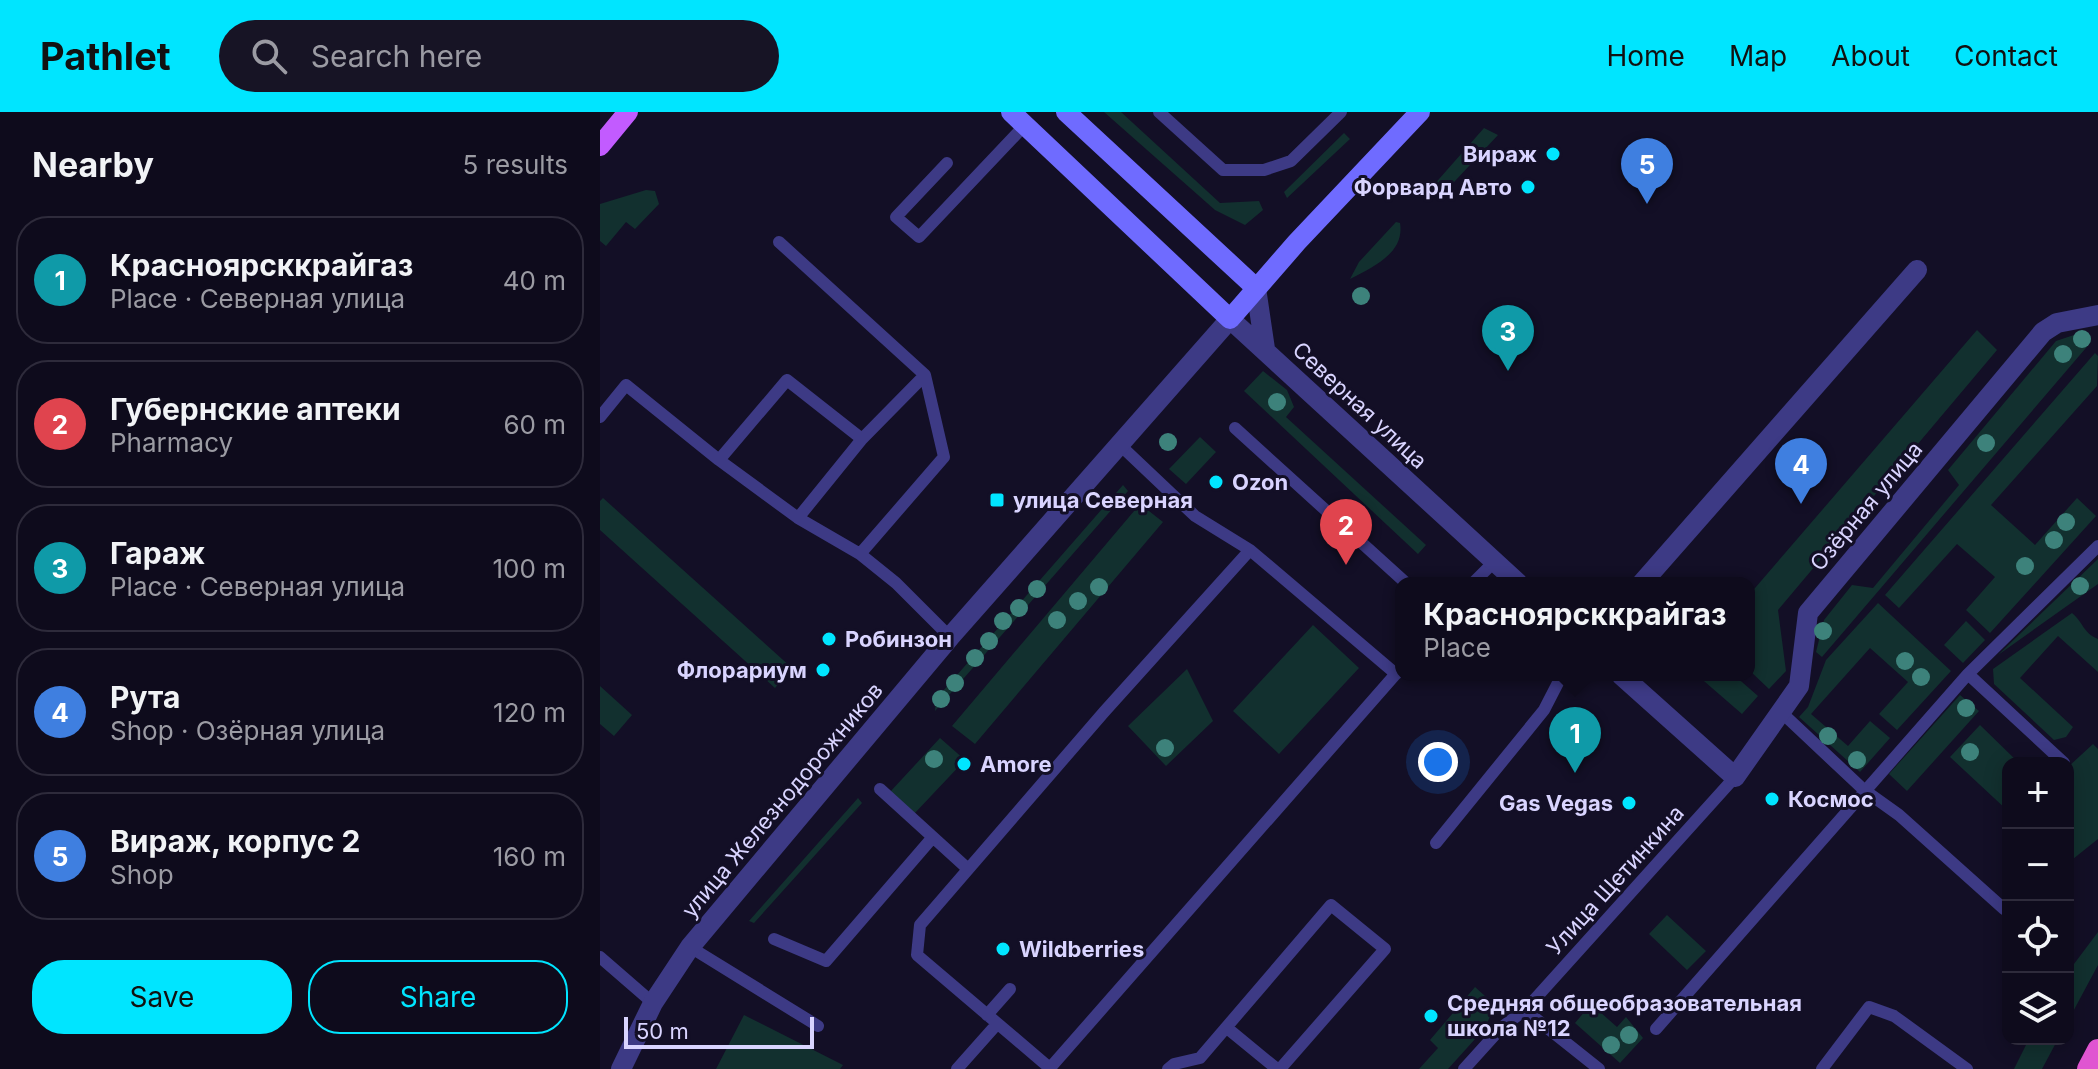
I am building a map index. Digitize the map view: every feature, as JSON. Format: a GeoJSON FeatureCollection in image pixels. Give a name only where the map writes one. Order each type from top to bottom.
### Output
{"type":"FeatureCollection","features":[{"type":"Feature","properties":{"kind":"highway"},"geometry":{"type":"LineString","coordinates":[[2088,1069],[2098,1050]]}},
{"type":"Feature","properties":{"kind":"main road"},"geometry":{"type":"LineString","coordinates":[[600,146],[628,112]]}},
{"type":"Feature","properties":{"kind":"main road"},"geometry":{"type":"LineString","coordinates":[[1066,112],[1256,288]]}},
{"type":"Feature","properties":{"kind":"main road","name":"улица Железнодорожников"},"geometry":{"type":"LineString","coordinates":[[1230,319],[1411,115]]}},
{"type":"Feature","properties":{"kind":"main road"},"geometry":{"type":"LineString","coordinates":[[1018,118],[1230,319]]}},
{"type":"Feature","properties":{"kind":"street"},"geometry":{"type":"LineString","coordinates":[[1647,577],[1917,270]]}},
{"type":"Feature","properties":{"kind":"street","name":"Северная улица"},"geometry":{"type":"LineString","coordinates":[[1256,288],[1265,349],[1511,577]]}},
{"type":"Feature","properties":{"kind":"street","name":"Озёрная улица"},"geometry":{"type":"LineString","coordinates":[[1735,777],[1799,686],[1808,613],[2043,332],[2057,323],[2098,315]]}},
{"type":"Feature","properties":{"kind":"street"},"geometry":{"type":"LineString","coordinates":[[1230,319],[1265,349]]}},
{"type":"Feature","properties":{"kind":"street","name":"улица Железнодорожников"},"geometry":{"type":"LineString","coordinates":[[621,1069],[653,1003],[690,947],[950,637],[1230,319]]}},
{"type":"Feature","properties":{"kind":"street"},"geometry":{"type":"LineString","coordinates":[[1628,681],[1735,777]]}},
{"type":"Feature","properties":{"kind":"lane"},"geometry":{"type":"LineString","coordinates":[[1159,112],[1223,170],[1264,170],[1291,161],[1341,112]]}},
{"type":"Feature","properties":{"kind":"lane"},"geometry":{"type":"LineString","coordinates":[[947,163],[896,217],[919,237],[1018,118]]}},
{"type":"Feature","properties":{"kind":"lane"},"geometry":{"type":"LineString","coordinates":[[779,242],[925,375],[944,457],[860,554]]}},
{"type":"Feature","properties":{"kind":"lane"},"geometry":{"type":"LineString","coordinates":[[798,518],[862,439],[925,375]]}},
{"type":"Feature","properties":{"kind":"lane"},"geometry":{"type":"LineString","coordinates":[[719,460],[787,380],[862,439]]}},
{"type":"Feature","properties":{"kind":"lane"},"geometry":{"type":"LineString","coordinates":[[600,417],[626,385],[719,460],[798,518],[860,554],[896,583],[950,637]]}},
{"type":"Feature","properties":{"kind":"lane"},"geometry":{"type":"LineString","coordinates":[[1235,428],[1399,577]]}},
{"type":"Feature","properties":{"kind":"lane"},"geometry":{"type":"LineString","coordinates":[[1120,445],[1195,516],[1250,550],[1395,669]]}},
{"type":"Feature","properties":{"kind":"lane"},"geometry":{"type":"LineString","coordinates":[[1656,1029],[1968,674],[2098,546]]}},
{"type":"Feature","properties":{"kind":"lane"},"geometry":{"type":"LineString","coordinates":[[1250,550],[1104,712],[920,925],[917,955],[992,1020],[1050,1069],[1395,674]]}},
{"type":"Feature","properties":{"kind":"lane"},"geometry":{"type":"LineString","coordinates":[[1479,577],[1494,562]]}},
{"type":"Feature","properties":{"kind":"lane"},"geometry":{"type":"LineString","coordinates":[[1968,674],[2058,757]]}},
{"type":"Feature","properties":{"kind":"lane"},"geometry":{"type":"LineString","coordinates":[[1436,843],[1544,710],[1559,681]]}},
{"type":"Feature","properties":{"kind":"lane"},"geometry":{"type":"LineString","coordinates":[[1780,711],[1864,790],[1899,815],[2002,907]]}},
{"type":"Feature","properties":{"kind":"lane","name":"Улица Щетинкина"},"geometry":{"type":"LineString","coordinates":[[1464,1069],[1502,1027],[1525,1010],[1735,777]]}},
{"type":"Feature","properties":{"kind":"lane"},"geometry":{"type":"LineString","coordinates":[[880,789],[968,869]]}},
{"type":"Feature","properties":{"kind":"lane"},"geometry":{"type":"LineString","coordinates":[[774,939],[826,961],[933,837]]}},
{"type":"Feature","properties":{"kind":"lane"},"geometry":{"type":"LineString","coordinates":[[1168,1069],[1174,1064],[1200,1058],[1331,905],[1385,949],[1278,1069],[1227,1028]]}},
{"type":"Feature","properties":{"kind":"lane"},"geometry":{"type":"LineString","coordinates":[[690,947],[818,1026]]}},
{"type":"Feature","properties":{"kind":"lane"},"geometry":{"type":"LineString","coordinates":[[600,957],[653,1003]]}},
{"type":"Feature","properties":{"kind":"lane"},"geometry":{"type":"LineString","coordinates":[[957,1069],[1010,989]]}},
{"type":"Feature","properties":{"kind":"lane"},"geometry":{"type":"LineString","coordinates":[[1822,1069],[1869,1007],[1894,1016],[1967,1069]]}},
{"type":"Feature","properties":{"kind":"lane"},"geometry":{"type":"LineString","coordinates":[[1525,1010],[1599,1069]]}},
{"type":"Feature","properties":{"kind":"green space"},"geometry":{"type":"Polygon","coordinates":[[[1104,112],[1121,112],[1220,203],[1259,201],[1263,210],[1245,225],[1215,210],[1104,112]]]}},
{"type":"Feature","properties":{"kind":"green space"},"geometry":{"type":"Polygon","coordinates":[[[1484,128],[1498,135],[1441,196],[1432,187],[1484,128]]]}},
{"type":"Feature","properties":{"kind":"green space"},"geometry":{"type":"Polygon","coordinates":[[[1344,133],[1350,139],[1287,198],[1284,192],[1344,133]]]}},
{"type":"Feature","properties":{"kind":"green space"},"geometry":{"type":"Polygon","coordinates":[[[646,190],[655,191],[659,204],[635,229],[626,222],[606,246],[600,241],[600,204],[646,190]]]}},
{"type":"Feature","properties":{"kind":"green space"},"geometry":{"type":"Polygon","coordinates":[[[1396,222],[1400,223],[1400,234],[1392,251],[1377,264],[1350,279],[1359,262],[1396,222]]]}},
{"type":"Feature","properties":{"kind":"green space"},"geometry":{"type":"Polygon","coordinates":[[[1977,330],[1997,350],[1778,610],[1786,671],[1769,689],[1755,676],[1755,588],[1977,330]]]}},
{"type":"Feature","properties":{"kind":"green space"},"geometry":{"type":"Polygon","coordinates":[[[2087,334],[2091,342],[1822,657],[1816,652],[1824,620],[1852,585],[1873,588],[1959,485],[1948,470],[2056,341],[2087,334]]]}},
{"type":"Feature","properties":{"kind":"green space"},"geometry":{"type":"Polygon","coordinates":[[[2095,353],[2098,356],[2097,386],[1991,505],[2035,545],[2077,498],[2096,516],[1990,633],[1966,610],[1995,577],[1957,544],[1899,608],[1885,595],[2095,353]]]}},
{"type":"Feature","properties":{"kind":"green space"},"geometry":{"type":"Polygon","coordinates":[[[1263,371],[1287,390],[1294,407],[1286,417],[1426,545],[1418,554],[1244,391],[1263,371]]]}},
{"type":"Feature","properties":{"kind":"green space"},"geometry":{"type":"Polygon","coordinates":[[[1200,437],[1216,452],[1186,484],[1169,469],[1200,437]]]}},
{"type":"Feature","properties":{"kind":"green space"},"geometry":{"type":"Polygon","coordinates":[[[1123,485],[1128,491],[935,711],[936,699],[1123,485]]]}},
{"type":"Feature","properties":{"kind":"green space"},"geometry":{"type":"Polygon","coordinates":[[[603,498],[792,668],[775,688],[600,530],[600,501],[603,498]]]}},
{"type":"Feature","properties":{"kind":"green space"},"geometry":{"type":"Polygon","coordinates":[[[1140,504],[1163,522],[975,744],[952,726],[1140,504]]]}},
{"type":"Feature","properties":{"kind":"green space"},"geometry":{"type":"Polygon","coordinates":[[[2098,559],[2098,584],[1998,655],[2098,559]]]}},
{"type":"Feature","properties":{"kind":"green space"},"geometry":{"type":"Polygon","coordinates":[[[1878,603],[1951,671],[1897,730],[1879,714],[1908,682],[1870,648],[1811,714],[1848,746],[1870,721],[1890,738],[1860,772],[1799,717],[1808,707],[1826,660],[1878,603]]]}},
{"type":"Feature","properties":{"kind":"green space"},"geometry":{"type":"Polygon","coordinates":[[[2072,613],[2089,634],[2098,639],[2098,672],[2058,636],[2020,678],[2073,727],[2066,737],[2054,740],[1994,684],[1993,669],[2072,613]]]}},
{"type":"Feature","properties":{"kind":"green space"},"geometry":{"type":"Polygon","coordinates":[[[1966,621],[1985,640],[1963,663],[1944,645],[1966,621]]]}},
{"type":"Feature","properties":{"kind":"green space"},"geometry":{"type":"Polygon","coordinates":[[[1313,625],[1359,668],[1279,754],[1233,711],[1313,625]]]}},
{"type":"Feature","properties":{"kind":"green space"},"geometry":{"type":"Polygon","coordinates":[[[1187,669],[1213,721],[1166,766],[1128,726],[1187,669]]]}},
{"type":"Feature","properties":{"kind":"green space"},"geometry":{"type":"Polygon","coordinates":[[[1704,681],[1741,681],[1758,696],[1742,714],[1704,681]]]}},
{"type":"Feature","properties":{"kind":"green space"},"geometry":{"type":"Polygon","coordinates":[[[600,686],[632,715],[614,736],[600,724],[600,686]]]}},
{"type":"Feature","properties":{"kind":"green space"},"geometry":{"type":"Polygon","coordinates":[[[1960,695],[1979,711],[1907,791],[1889,774],[1960,695]]]}},
{"type":"Feature","properties":{"kind":"green space"},"geometry":{"type":"Polygon","coordinates":[[[1980,725],[2013,757],[2002,757],[2002,805],[1950,757],[1980,725]]]}},
{"type":"Feature","properties":{"kind":"green space"},"geometry":{"type":"Polygon","coordinates":[[[940,738],[965,760],[914,814],[890,792],[940,738]]]}},
{"type":"Feature","properties":{"kind":"green space"},"geometry":{"type":"Polygon","coordinates":[[[2093,744],[2098,749],[2098,839],[2074,858],[2074,829],[2074,761],[2093,744]]]}},
{"type":"Feature","properties":{"kind":"green space"},"geometry":{"type":"Polygon","coordinates":[[[858,798],[862,803],[754,923],[749,921],[858,798]]]}},
{"type":"Feature","properties":{"kind":"green space"},"geometry":{"type":"Polygon","coordinates":[[[1667,915],[1706,951],[1687,970],[1649,934],[1667,915]]]}},
{"type":"Feature","properties":{"kind":"green space"},"geometry":{"type":"Polygon","coordinates":[[[2098,932],[2098,965],[2074,1010],[2074,973],[2074,964],[2098,932]]]}},
{"type":"Feature","properties":{"kind":"green space"},"geometry":{"type":"Polygon","coordinates":[[[1475,987],[1495,1005],[1485,1028],[1448,1069],[1419,1069],[1438,1048],[1430,1040],[1475,987]]]}},
{"type":"Feature","properties":{"kind":"green space"},"geometry":{"type":"Polygon","coordinates":[[[1591,1004],[1617,1027],[1626,1017],[1643,1038],[1620,1063],[1575,1023],[1591,1004]]]}},
{"type":"Feature","properties":{"kind":"green space"},"geometry":{"type":"Polygon","coordinates":[[[744,1015],[843,1065],[840,1069],[716,1069],[744,1015]]]}},
{"type":"Feature","properties":{"kind":"green space"},"geometry":{"type":"Polygon","coordinates":[[[2026,1045],[2055,1045],[2042,1069],[2014,1069],[2026,1045]]]}},
{"type":"Feature","properties":{"kind":"place","name":"Вираж"},"geometry":{"type":"Point","coordinates":[1553,154]}},
{"type":"Feature","properties":{"kind":"place","name":"Форвард Авто"},"geometry":{"type":"Point","coordinates":[1528,187]}},
{"type":"Feature","properties":{"kind":"place","name":"Вираж, корпус 2"},"geometry":{"type":"Point","coordinates":[1647,204]}},
{"type":"Feature","properties":{"kind":"place","name":"Гараж"},"geometry":{"type":"Point","coordinates":[1508,371]}},
{"type":"Feature","properties":{"kind":"place","name":"Ozon"},"geometry":{"type":"Point","coordinates":[1216,482]}},
{"type":"Feature","properties":{"kind":"place","name":"улица Северная"},"geometry":{"type":"Point","coordinates":[997,500]}},
{"type":"Feature","properties":{"kind":"place","name":"Рута"},"geometry":{"type":"Point","coordinates":[1801,504]}},
{"type":"Feature","properties":{"kind":"place","name":"Губернские аптеки"},"geometry":{"type":"Point","coordinates":[1346,565]}},
{"type":"Feature","properties":{"kind":"place","name":"Робинзон"},"geometry":{"type":"Point","coordinates":[829,639]}},
{"type":"Feature","properties":{"kind":"place","name":"Флорариум"},"geometry":{"type":"Point","coordinates":[823,670]}},
{"type":"Feature","properties":{"kind":"place","name":"Amore"},"geometry":{"type":"Point","coordinates":[964,764]}},
{"type":"Feature","properties":{"kind":"place","name":"Красноярсккрайгаз"},"geometry":{"type":"Point","coordinates":[1575,773]}},
{"type":"Feature","properties":{"kind":"place","name":"Космос"},"geometry":{"type":"Point","coordinates":[1772,799]}},
{"type":"Feature","properties":{"kind":"place","name":"Gas Vegas"},"geometry":{"type":"Point","coordinates":[1629,803]}},
{"type":"Feature","properties":{"kind":"place","name":"Wildberries"},"geometry":{"type":"Point","coordinates":[1003,949]}},
{"type":"Feature","properties":{"kind":"place","name":"Средняя общеобразовательная школа №12"},"geometry":{"type":"Point","coordinates":[1431,1016]}}]}
